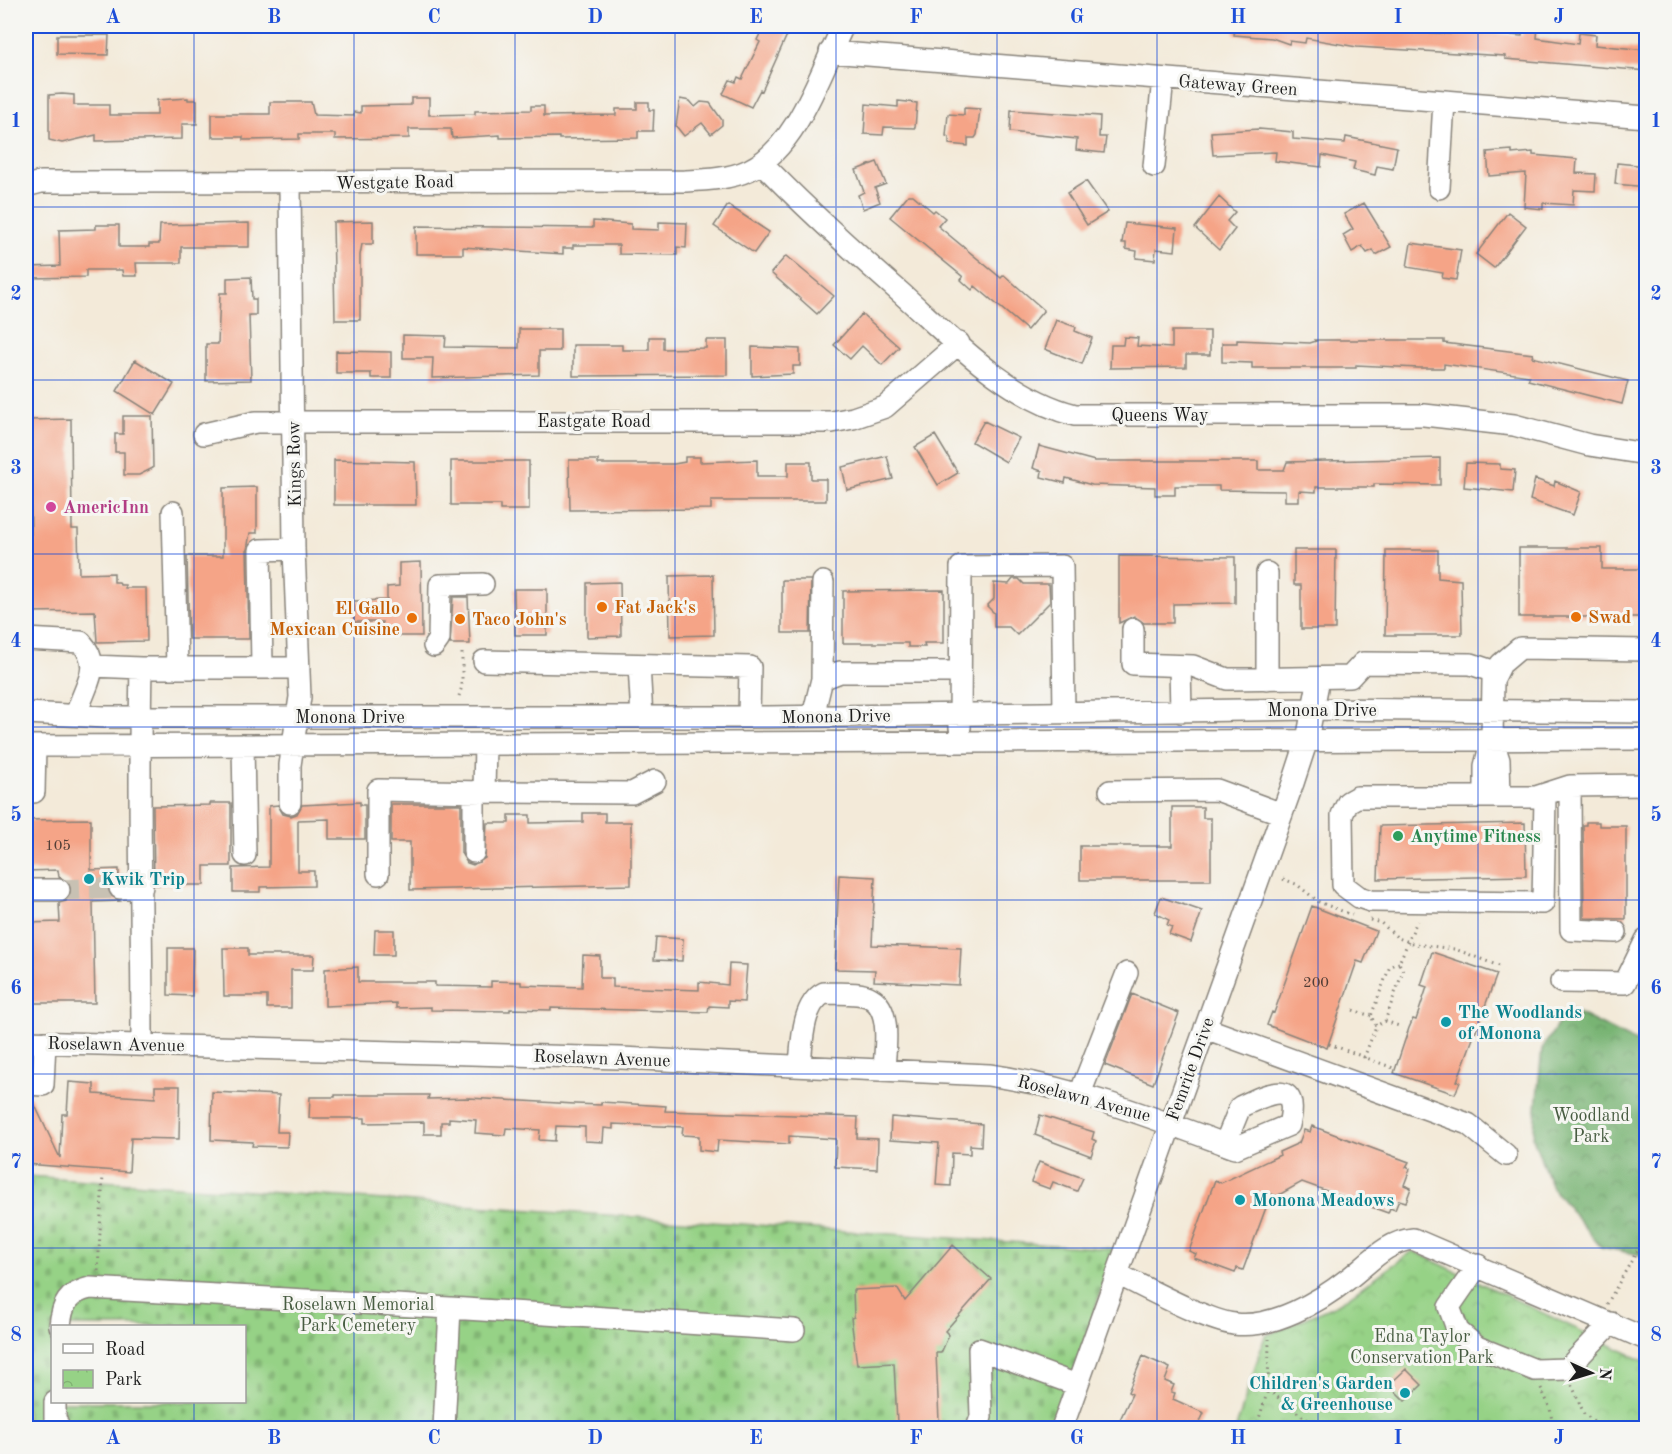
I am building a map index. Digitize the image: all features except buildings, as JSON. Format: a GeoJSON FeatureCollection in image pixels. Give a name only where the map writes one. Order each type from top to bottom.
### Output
{"type":"FeatureCollection","features":[{"type":"Feature","properties":{"kind":"street"},"geometry":{"type":"LineString","coordinates":[[762,163],[784,142],[796,124],[843,26]]}},
{"type":"Feature","properties":{"kind":"street","name":"Gateway Green"},"geometry":{"type":"LineString","coordinates":[[830,52],[1647,117]]}},
{"type":"Feature","properties":{"kind":"street"},"geometry":{"type":"LineString","coordinates":[[1154,166],[1163,79]]}},
{"type":"Feature","properties":{"kind":"street"},"geometry":{"type":"LineString","coordinates":[[1438,188],[1444,100]]}},
{"type":"Feature","properties":{"kind":"street","name":"Westgate Road"},"geometry":{"type":"LineString","coordinates":[[26,186],[41,182],[290,184],[685,181],[739,174],[762,163]]}},
{"type":"Feature","properties":{"kind":"street","name":"Queens Way"},"geometry":{"type":"LineString","coordinates":[[762,163],[803,206],[959,343],[1021,392],[1059,411],[1075,415],[1424,415],[1514,425],[1589,445],[1647,454]]}},
{"type":"Feature","properties":{"kind":"street","name":"Kings Row"},"geometry":{"type":"LineString","coordinates":[[290,184],[294,549],[299,668],[298,717],[290,765],[290,803]]}},
{"type":"Feature","properties":{"kind":"street","name":"Eastgate Road"},"geometry":{"type":"LineString","coordinates":[[204,434],[256,422],[832,422],[853,418],[885,407],[959,343]]}},
{"type":"Feature","properties":{"kind":"street"},"geometry":{"type":"LineString","coordinates":[[173,512],[177,668]]}},
{"type":"Feature","properties":{"kind":"street"},"geometry":{"type":"LineString","coordinates":[[262,666],[260,550],[294,549]]}},
{"type":"Feature","properties":{"kind":"street"},"geometry":{"type":"LineString","coordinates":[[960,744],[961,567],[1062,566],[1064,713]]}},
{"type":"Feature","properties":{"kind":"street"},"geometry":{"type":"LineString","coordinates":[[1267,573],[1267,679]]}},
{"type":"Feature","properties":{"kind":"street"},"geometry":{"type":"LineString","coordinates":[[813,716],[822,679],[823,582]]}},
{"type":"Feature","properties":{"kind":"street"},"geometry":{"type":"LineString","coordinates":[[434,646],[439,639],[440,585],[483,584]]}},
{"type":"Feature","properties":{"kind":"street"},"geometry":{"type":"LineString","coordinates":[[1133,629],[1133,664],[1203,669],[1227,679],[1350,677],[1363,663],[1471,664],[1495,672]]}},
{"type":"Feature","properties":{"kind":"street"},"geometry":{"type":"LineString","coordinates":[[26,639],[81,642],[88,650],[92,666],[90,683],[79,701],[77,714]]}},
{"type":"Feature","properties":{"kind":"street"},"geometry":{"type":"LineString","coordinates":[[1492,797],[1500,760],[1492,739],[1495,672],[1512,652],[1520,648],[1647,650]]}},
{"type":"Feature","properties":{"kind":"street"},"geometry":{"type":"LineString","coordinates":[[484,661],[750,667],[749,717]]}},
{"type":"Feature","properties":{"kind":"street"},"geometry":{"type":"LineString","coordinates":[[639,665],[642,717]]}},
{"type":"Feature","properties":{"kind":"street"},"geometry":{"type":"LineString","coordinates":[[92,666],[299,668]]}},
{"type":"Feature","properties":{"kind":"street"},"geometry":{"type":"LineString","coordinates":[[1179,666],[1181,712]]}},
{"type":"Feature","properties":{"kind":"street"},"geometry":{"type":"LineString","coordinates":[[141,668],[138,792],[142,887],[142,1044]]}},
{"type":"Feature","properties":{"kind":"street"},"geometry":{"type":"LineString","coordinates":[[822,679],[840,672],[960,672]]}},
{"type":"Feature","properties":{"kind":"street","name":"Femrite Drive"},"geometry":{"type":"LineString","coordinates":[[1062,1428],[1282,814],[1306,740],[1319,678]]}},
{"type":"Feature","properties":{"kind":"street","name":"Monona Drive"},"geometry":{"type":"LineString","coordinates":[[26,713],[298,717],[749,717],[1313,709],[1647,712]]}},
{"type":"Feature","properties":{"kind":"street","name":"Monona Drive"},"geometry":{"type":"LineString","coordinates":[[30,746],[698,741],[960,744],[1647,739]]}},
{"type":"Feature","properties":{"kind":"street"},"geometry":{"type":"LineString","coordinates":[[474,852],[485,744]]}},
{"type":"Feature","properties":{"kind":"street"},"geometry":{"type":"LineString","coordinates":[[243,745],[245,855]]}},
{"type":"Feature","properties":{"kind":"street"},"geometry":{"type":"LineString","coordinates":[[26,792],[34,792],[30,746]]}},
{"type":"Feature","properties":{"kind":"street"},"geometry":{"type":"LineString","coordinates":[[378,874],[378,790],[632,793],[655,781]]}},
{"type":"Feature","properties":{"kind":"street"},"geometry":{"type":"LineString","coordinates":[[1545,795],[1543,903],[1371,901],[1359,897],[1343,885],[1342,815],[1348,802],[1357,797],[1545,795],[1570,786],[1647,785]]}},
{"type":"Feature","properties":{"kind":"street"},"geometry":{"type":"LineString","coordinates":[[1570,786],[1570,930],[1616,932]]}},
{"type":"Feature","properties":{"kind":"street"},"geometry":{"type":"LineString","coordinates":[[1110,791],[1217,790],[1238,795],[1282,814]]}},
{"type":"Feature","properties":{"kind":"street"},"geometry":{"type":"LineString","coordinates":[[120,888],[142,887]]}},
{"type":"Feature","properties":{"kind":"street"},"geometry":{"type":"LineString","coordinates":[[26,890],[59,890]]}},
{"type":"Feature","properties":{"kind":"street"},"geometry":{"type":"LineString","coordinates":[[1561,982],[1625,983],[1647,940]]}},
{"type":"Feature","properties":{"kind":"street"},"geometry":{"type":"LineString","coordinates":[[1080,1094],[1126,973]]}},
{"type":"Feature","properties":{"kind":"street"},"geometry":{"type":"LineString","coordinates":[[801,1065],[804,1031],[809,1015],[816,1000],[824,993],[866,996],[877,1004],[885,1022],[884,1069]]}},
{"type":"Feature","properties":{"kind":"street"},"geometry":{"type":"LineString","coordinates":[[1205,1028],[1468,1124],[1506,1155]]}},
{"type":"Feature","properties":{"kind":"street"},"geometry":{"type":"LineString","coordinates":[[26,1084],[43,1085],[35,1042]]}},
{"type":"Feature","properties":{"kind":"street","name":"Roselawn Avenue"},"geometry":{"type":"LineString","coordinates":[[35,1042],[801,1065],[988,1075],[1029,1080],[1080,1094],[1171,1123],[1226,1144]]}},
{"type":"Feature","properties":{"kind":"street"},"geometry":{"type":"LineString","coordinates":[[1117,1274],[1221,1321],[1236,1324],[1261,1323],[1324,1295],[1383,1251],[1402,1240],[1422,1241],[1647,1339]]}},
{"type":"Feature","properties":{"kind":"street"},"geometry":{"type":"LineString","coordinates":[[1478,1265],[1449,1306],[1458,1331],[1477,1347],[1535,1370],[1567,1369],[1605,1321]]}},
{"type":"Feature","properties":{"kind":"street"},"geometry":{"type":"LineString","coordinates":[[60,1325],[63,1305],[70,1296],[78,1291],[97,1288],[794,1330]]}},
{"type":"Feature","properties":{"kind":"street"},"geometry":{"type":"LineString","coordinates":[[444,1428],[450,1308]]}},
{"type":"Feature","properties":{"kind":"street"},"geometry":{"type":"LineString","coordinates":[[977,1428],[981,1416],[979,1349],[1077,1385]]}},
{"type":"Feature","properties":{"kind":"street"},"geometry":{"type":"LineString","coordinates":[[55,1403],[55,1419],[59,1428]]}},
{"type":"Feature","properties":{"kind":"path"},"geometry":{"type":"LineString","coordinates":[[459,696],[462,686],[462,649]]}},
{"type":"Feature","properties":{"kind":"path"},"geometry":{"type":"LineString","coordinates":[[1283,879],[1296,884],[1319,902],[1382,924],[1390,933],[1407,941],[1455,949],[1498,966]]}},
{"type":"Feature","properties":{"kind":"path"},"geometry":{"type":"LineString","coordinates":[[1364,1058],[1376,1026],[1385,1021],[1403,971],[1399,963],[1407,941]]}},
{"type":"Feature","properties":{"kind":"path"},"geometry":{"type":"LineString","coordinates":[[1371,1016],[1390,966],[1399,963]]}},
{"type":"Feature","properties":{"kind":"path"},"geometry":{"type":"LineString","coordinates":[[1353,1010],[1371,1016],[1376,1026]]}},
{"type":"Feature","properties":{"kind":"path"},"geometry":{"type":"LineString","coordinates":[[1385,1021],[1399,1026]]}},
{"type":"Feature","properties":{"kind":"path"},"geometry":{"type":"LineString","coordinates":[[1329,1044],[1396,1069]]}},
{"type":"Feature","properties":{"kind":"path"},"geometry":{"type":"LineString","coordinates":[[97,1288],[103,1175]]}},
{"type":"Feature","properties":{"kind":"path"},"geometry":{"type":"LineString","coordinates":[[1605,1321],[1647,1235]]}},
{"type":"Feature","properties":{"kind":"path"},"geometry":{"type":"LineString","coordinates":[[1256,1428],[1268,1390],[1270,1341],[1261,1323]]}},
{"type":"Feature","properties":{"kind":"path"},"geometry":{"type":"LineString","coordinates":[[1527,1367],[1544,1392],[1550,1408],[1553,1428]]}},
{"type":"Feature","properties":{"kind":"path"},"geometry":{"type":"LineString","coordinates":[[1567,1369],[1584,1414],[1594,1424],[1604,1428]]}},
{"type":"Feature","properties":{"kind":"path"},"geometry":{"type":"LineString","coordinates":[[1268,1390],[1318,1428]]}},
{"type":"Feature","properties":{"kind":"green space","name":"Woodland Park"},"geometry":{"type":"Polygon","coordinates":[[[1568,1008],[1646,1047],[1646,1256],[1601,1247],[1552,1188],[1533,1138],[1542,1049],[1568,1008]]]}},
{"type":"Feature","properties":{"kind":"green space","name":"Roselawn Memorial Park Cemetery"},"geometry":{"type":"Polygon","coordinates":[[[26,1176],[1114,1249],[1057,1428],[26,1428],[26,1176]]]}},
{"type":"Feature","properties":{"kind":"green space","name":"Edna Taylor Conservation Park"},"geometry":{"type":"Polygon","coordinates":[[[1413,1251],[1646,1362],[1646,1428],[1236,1428],[1265,1336],[1338,1304],[1413,1251]]]}},
{"type":"Feature","properties":{"kind":"tunnel"},"geometry":{"type":"LineString","coordinates":[[59,890],[120,888]]}},
{"type":"Feature","properties":{"kind":"place","name":"AmericInn"},"geometry":{"type":"Point","coordinates":[51,507]}},
{"type":"Feature","properties":{"kind":"place","name":"Fat Jack's"},"geometry":{"type":"Point","coordinates":[602,607]}},
{"type":"Feature","properties":{"kind":"place","name":"Swad"},"geometry":{"type":"Point","coordinates":[1576,617]}},
{"type":"Feature","properties":{"kind":"place","name":"El Gallo Mexican Cuisine"},"geometry":{"type":"Point","coordinates":[412,618]}},
{"type":"Feature","properties":{"kind":"place","name":"Taco John's"},"geometry":{"type":"Point","coordinates":[460,619]}},
{"type":"Feature","properties":{"kind":"place","name":"Anytime Fitness"},"geometry":{"type":"Point","coordinates":[1398,836]}},
{"type":"Feature","properties":{"kind":"place","name":"Kwik Trip"},"geometry":{"type":"Point","coordinates":[89,879]}},
{"type":"Feature","properties":{"kind":"place","name":"The Woodlands of Monona"},"geometry":{"type":"Point","coordinates":[1446,1022]}},
{"type":"Feature","properties":{"kind":"place","name":"Monona Meadows"},"geometry":{"type":"Point","coordinates":[1240,1200]}},
{"type":"Feature","properties":{"kind":"place","name":"Children's Garden & Greenhouse"},"geometry":{"type":"Point","coordinates":[1405,1393]}}]}
